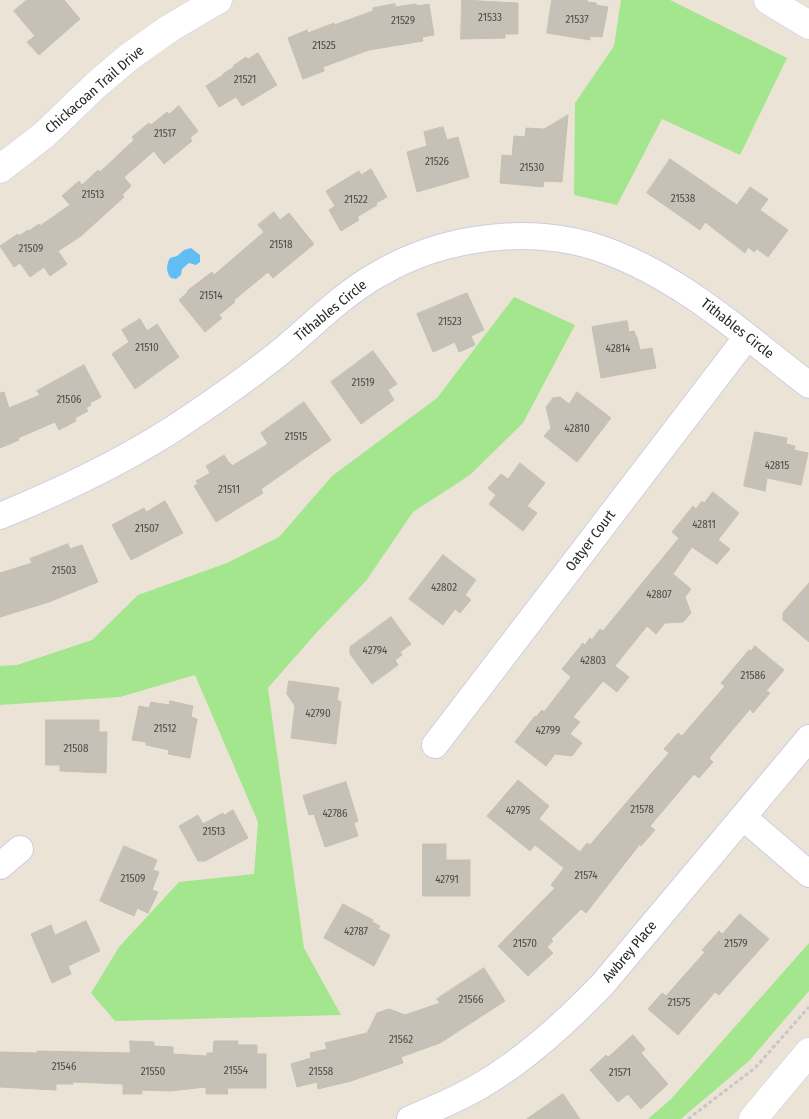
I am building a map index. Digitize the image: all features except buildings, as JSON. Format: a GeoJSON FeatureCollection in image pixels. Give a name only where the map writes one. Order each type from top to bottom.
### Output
{"type":"FeatureCollection","features":[{"type":"Feature","properties":{"kind":"street","name":"Chickacoan Trail Drive"},"geometry":{"type":"LineString","coordinates":[[0,169],[44,134],[129,57],[170,28],[218,0]]}},
{"type":"Feature","properties":{"kind":"street"},"geometry":{"type":"LineString","coordinates":[[768,0],[809,25]]}},
{"type":"Feature","properties":{"kind":"street","name":"Tithables Circle"},"geometry":{"type":"LineString","coordinates":[[0,516],[94,474],[190,418],[250,376],[344,297],[376,275],[405,260],[459,243],[499,237],[526,237],[562,240],[607,251],[682,287],[716,311],[809,385]]}},
{"type":"Feature","properties":{"kind":"street","name":"Oatyer Court"},"geometry":{"type":"LineString","coordinates":[[435,745],[747,337]]}},
{"type":"Feature","properties":{"kind":"street","name":"Awbrey Place"},"geometry":{"type":"LineString","coordinates":[[410,1119],[481,1086],[532,1050],[569,1019],[602,985],[809,738]]}},
{"type":"Feature","properties":{"kind":"street"},"geometry":{"type":"LineString","coordinates":[[742,818],[809,874]]}},
{"type":"Feature","properties":{"kind":"street"},"geometry":{"type":"LineString","coordinates":[[0,866],[20,849]]}},
{"type":"Feature","properties":{"kind":"street"},"geometry":{"type":"LineString","coordinates":[[752,1119],[809,1052]]}},
{"type":"Feature","properties":{"kind":"path"},"geometry":{"type":"LineString","coordinates":[[688,1119],[755,1068],[809,1007]]}},
{"type":"Feature","properties":{"kind":"green space"},"geometry":{"type":"Polygon","coordinates":[[[621,0],[670,0],[787,58],[740,155],[662,119],[617,205],[574,195],[575,103],[614,46],[621,0]]]}},
{"type":"Feature","properties":{"kind":"green space"},"geometry":{"type":"Polygon","coordinates":[[[514,297],[575,325],[523,423],[470,475],[413,512],[366,581],[317,632],[268,688],[304,948],[341,1015],[115,1021],[91,993],[119,947],[179,882],[254,874],[258,822],[195,675],[120,697],[0,705],[0,666],[17,665],[92,640],[138,595],[227,563],[279,537],[332,476],[437,398],[514,297]]]}},
{"type":"Feature","properties":{"kind":"green space"},"geometry":{"type":"Polygon","coordinates":[[[809,943],[809,991],[749,1061],[681,1119],[648,1119],[671,1099],[809,943]]]}},
{"type":"Feature","properties":{"kind":"water"},"geometry":{"type":"Polygon","coordinates":[[[191,248],[200,255],[200,262],[196,265],[189,263],[182,269],[181,275],[176,279],[171,278],[167,268],[170,258],[191,248]]]}}]}
